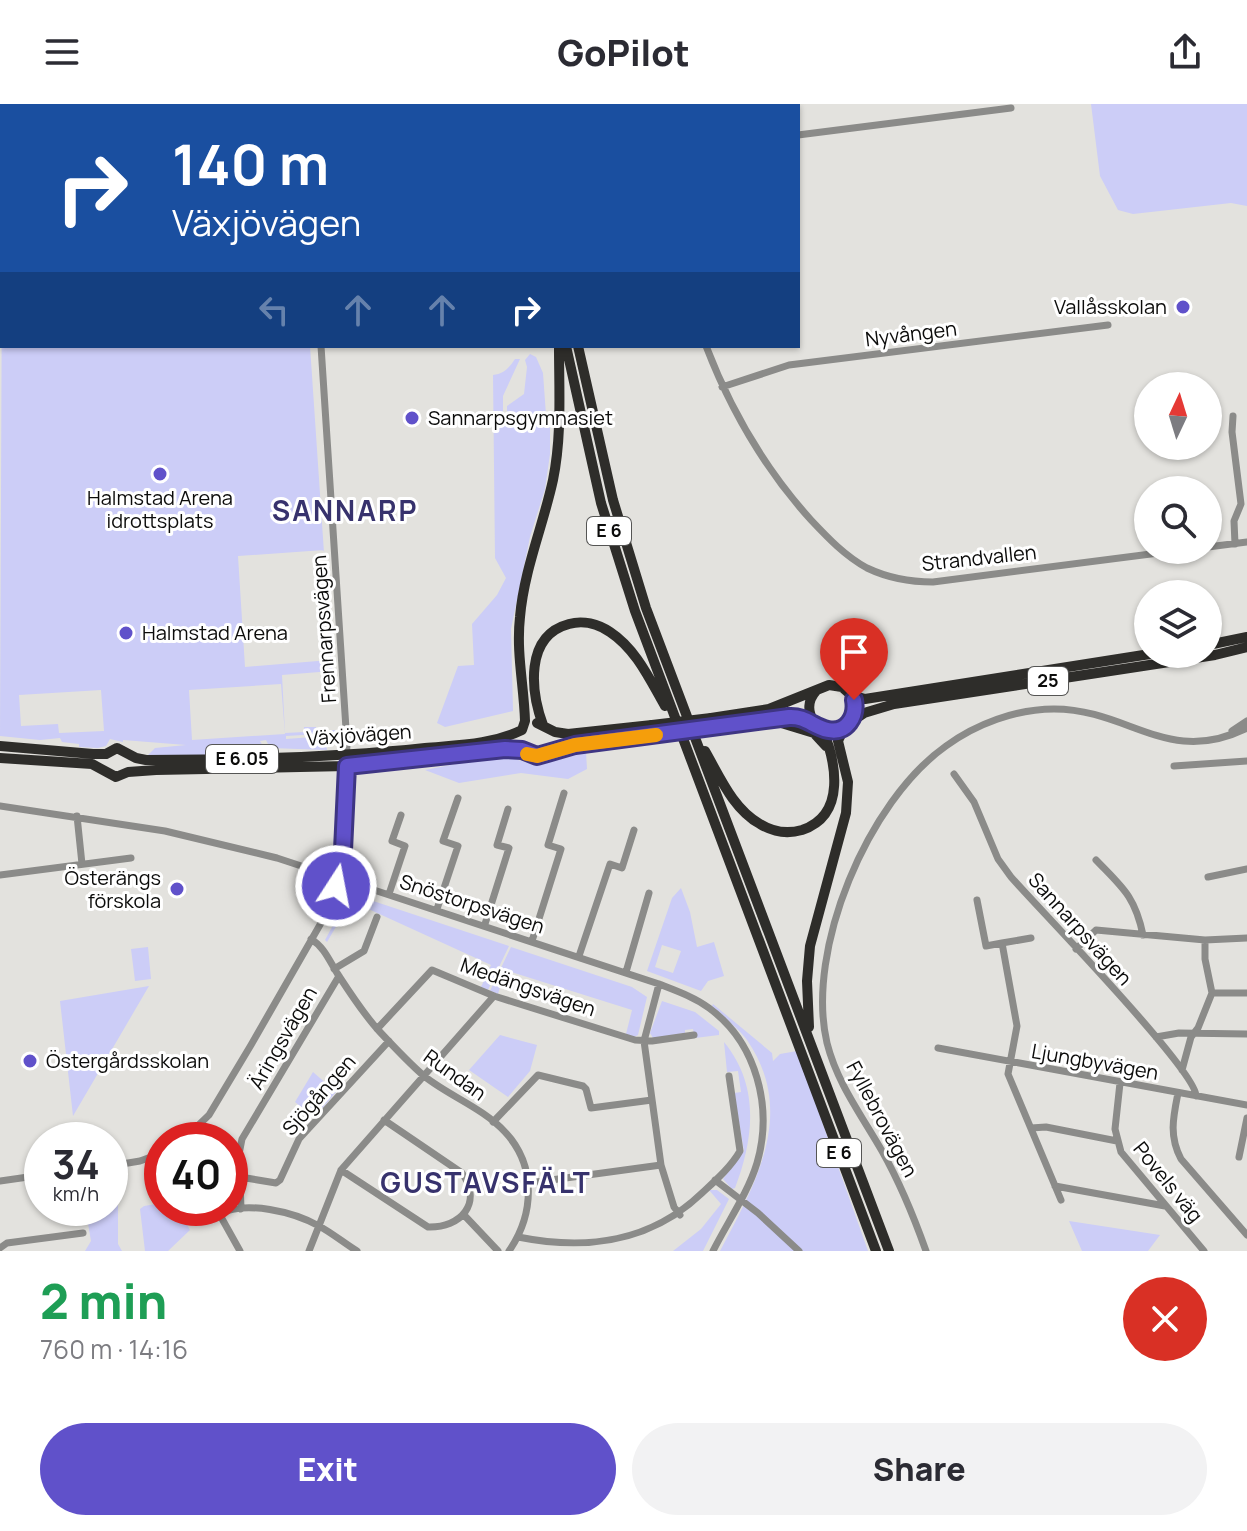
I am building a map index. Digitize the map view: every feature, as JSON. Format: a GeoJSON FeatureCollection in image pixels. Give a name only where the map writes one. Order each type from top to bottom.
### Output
{"type":"FeatureCollection","features":[{"type":"Feature","properties":{"kind":"highway"},"geometry":{"type":"LineString","coordinates":[[522,750],[518,739],[525,715],[518,650],[520,618],[558,448],[559,348]]}},
{"type":"Feature","properties":{"kind":"highway","name":"E 6"},"geometry":{"type":"LineString","coordinates":[[566,348],[589,457],[639,623],[876,1251]]}},
{"type":"Feature","properties":{"kind":"highway","name":"E 6"},"geometry":{"type":"LineString","coordinates":[[578,348],[623,537],[690,726],[889,1251]]}},
{"type":"Feature","properties":{"kind":"highway"},"geometry":{"type":"LineString","coordinates":[[546,752],[552,741],[545,727],[534,676],[539,649],[556,629],[571,623],[586,623],[610,632],[626,644],[681,735]]}},
{"type":"Feature","properties":{"kind":"highway"},"geometry":{"type":"LineString","coordinates":[[1222,642],[1247,637]]}},
{"type":"Feature","properties":{"kind":"highway","name":"Växjövägen"},"geometry":{"type":"LineString","coordinates":[[0,758],[92,764],[116,777],[128,772],[505,749],[522,750],[533,756],[655,730],[795,717],[834,730],[873,709],[894,704],[1215,655],[1247,647]]}},
{"type":"Feature","properties":{"kind":"highway","name":"Växjövägen"},"geometry":{"type":"LineString","coordinates":[[713,723],[769,709],[835,685],[851,695],[871,698],[1134,657]]}},
{"type":"Feature","properties":{"kind":"highway"},"geometry":{"type":"LineString","coordinates":[[690,726],[735,801],[751,818],[771,829],[793,832],[813,825],[831,802],[834,791],[833,758],[810,713],[810,703],[817,690]]}},
{"type":"Feature","properties":{"kind":"highway"},"geometry":{"type":"LineString","coordinates":[[810,1041],[807,964],[813,927],[846,813],[848,782],[838,741],[855,705],[851,695]]}},
{"type":"Feature","properties":{"kind":"highway"},"geometry":{"type":"LineString","coordinates":[[772,720],[814,733],[833,758]]}},
{"type":"Feature","properties":{"kind":"highway","name":"Växjövägen"},"geometry":{"type":"LineString","coordinates":[[0,746],[106,754],[117,748],[136,758],[163,760],[347,761],[480,743],[504,738],[533,723],[568,734],[655,730]]}},
{"type":"Feature","properties":{"kind":"highway"},"geometry":{"type":"LineString","coordinates":[[105,770],[103,761],[106,754]]}},
{"type":"Feature","properties":{"kind":"highway"},"geometry":{"type":"LineString","coordinates":[[128,772],[131,763],[129,755]]}},
{"type":"Feature","properties":{"kind":"street"},"geometry":{"type":"LineString","coordinates":[[800,135],[1011,108]]}},
{"type":"Feature","properties":{"kind":"street","name":"Nyvången"},"geometry":{"type":"LineString","coordinates":[[722,387],[789,365],[1108,325]]}},
{"type":"Feature","properties":{"kind":"street","name":"Frennarpsvägen"},"geometry":{"type":"LineString","coordinates":[[203,1122],[321,923],[338,878],[343,850],[347,761],[321,348]]}},
{"type":"Feature","properties":{"kind":"street","name":"Strandvallen"},"geometry":{"type":"LineString","coordinates":[[707,348],[722,387],[745,431],[782,486],[849,557],[877,572],[905,580],[933,582],[1134,556]]}},
{"type":"Feature","properties":{"kind":"street"},"geometry":{"type":"LineString","coordinates":[[1233,416],[1232,432],[1241,502],[1234,521],[1235,544]]}},
{"type":"Feature","properties":{"kind":"street"},"geometry":{"type":"LineString","coordinates":[[1222,545],[1247,542]]}},
{"type":"Feature","properties":{"kind":"street","name":"Fyllebrovägen"},"geometry":{"type":"LineString","coordinates":[[926,1251],[900,1185],[833,1064],[822,1008],[822,983],[835,926],[856,868],[886,810],[918,771],[946,746],[1002,717],[1043,710],[1081,711],[1112,719],[1169,741],[1194,742],[1219,738],[1247,728]]}},
{"type":"Feature","properties":{"kind":"street","name":"Fyllebrovägen"},"geometry":{"type":"LineString","coordinates":[[1219,738],[1247,721]]}},
{"type":"Feature","properties":{"kind":"street"},"geometry":{"type":"LineString","coordinates":[[1174,766],[1247,761]]}},
{"type":"Feature","properties":{"kind":"street","name":"Sannarpsvägen"},"geometry":{"type":"LineString","coordinates":[[954,774],[974,802],[998,859],[1011,877],[1156,1037],[1195,1087],[1196,1096]]}},
{"type":"Feature","properties":{"kind":"street"},"geometry":{"type":"LineString","coordinates":[[532,941],[561,849],[548,845],[564,793]]}},
{"type":"Feature","properties":{"kind":"street"},"geometry":{"type":"LineString","coordinates":[[437,909],[458,846],[443,841],[458,798]]}},
{"type":"Feature","properties":{"kind":"street","name":"Snöstorpsvägen"},"geometry":{"type":"LineString","coordinates":[[0,806],[165,831],[236,848],[485,924],[659,984],[712,1010],[734,1033],[748,1054],[761,1090],[764,1109],[763,1140],[757,1165],[713,1251]]}},
{"type":"Feature","properties":{"kind":"street"},"geometry":{"type":"LineString","coordinates":[[485,924],[509,848],[497,845],[508,809]]}},
{"type":"Feature","properties":{"kind":"street"},"geometry":{"type":"LineString","coordinates":[[389,894],[405,846],[392,841],[401,815]]}},
{"type":"Feature","properties":{"kind":"street"},"geometry":{"type":"LineString","coordinates":[[77,816],[82,864]]}},
{"type":"Feature","properties":{"kind":"street"},"geometry":{"type":"LineString","coordinates":[[579,956],[610,864],[622,868],[634,830]]}},
{"type":"Feature","properties":{"kind":"street"},"geometry":{"type":"LineString","coordinates":[[0,875],[131,858]]}},
{"type":"Feature","properties":{"kind":"street"},"geometry":{"type":"LineString","coordinates":[[1096,860],[1129,895],[1138,910],[1143,935]]}},
{"type":"Feature","properties":{"kind":"street"},"geometry":{"type":"LineString","coordinates":[[1208,877],[1247,869]]}},
{"type":"Feature","properties":{"kind":"street"},"geometry":{"type":"LineString","coordinates":[[626,972],[649,893]]}},
{"type":"Feature","properties":{"kind":"street"},"geometry":{"type":"LineString","coordinates":[[977,900],[986,946],[1031,938]]}},
{"type":"Feature","properties":{"kind":"street","name":"Äringsvägen"},"geometry":{"type":"LineString","coordinates":[[248,1128],[337,972],[364,951],[377,917]]}},
{"type":"Feature","properties":{"kind":"street"},"geometry":{"type":"LineString","coordinates":[[1076,949],[1096,930],[1205,940],[1247,938]]}},
{"type":"Feature","properties":{"kind":"street","name":"Rundan"},"geometry":{"type":"LineString","coordinates":[[311,939],[324,950],[377,1029],[424,1076],[493,1122],[515,1144],[529,1183],[527,1212],[509,1251]]}},
{"type":"Feature","properties":{"kind":"street"},"geometry":{"type":"LineString","coordinates":[[1182,1070],[1191,1037],[1212,993],[1205,966],[1205,940]]}},
{"type":"Feature","properties":{"kind":"street"},"geometry":{"type":"LineString","coordinates":[[1002,943],[1017,1026],[1008,1074],[1061,1200]]}},
{"type":"Feature","properties":{"kind":"street","name":"Medängsvägen"},"geometry":{"type":"LineString","coordinates":[[377,1029],[432,970],[494,996],[644,1041],[694,1035]]}},
{"type":"Feature","properties":{"kind":"street"},"geometry":{"type":"LineString","coordinates":[[659,984],[644,1041],[661,1165],[674,1207],[680,1215]]}},
{"type":"Feature","properties":{"kind":"street"},"geometry":{"type":"LineString","coordinates":[[1212,993],[1247,993]]}},
{"type":"Feature","properties":{"kind":"street"},"geometry":{"type":"LineString","coordinates":[[309,1251],[341,1170],[494,996]]}},
{"type":"Feature","properties":{"kind":"street"},"geometry":{"type":"LineString","coordinates":[[1156,1037],[1164,1034],[1247,1034]]}},
{"type":"Feature","properties":{"kind":"street","name":"Sjögången"},"geometry":{"type":"LineString","coordinates":[[248,1178],[276,1183],[280,1180],[299,1139],[389,1041]]}},
{"type":"Feature","properties":{"kind":"street","name":"Ljungbyvägen"},"geometry":{"type":"LineString","coordinates":[[938,1048],[1247,1105]]}},
{"type":"Feature","properties":{"kind":"street"},"geometry":{"type":"LineString","coordinates":[[493,1122],[538,1075],[583,1086],[591,1108],[652,1100]]}},
{"type":"Feature","properties":{"kind":"street"},"geometry":{"type":"LineString","coordinates":[[518,1237],[556,1247],[599,1248],[641,1237],[680,1215],[737,1156],[740,1147],[729,1076]]}},
{"type":"Feature","properties":{"kind":"street","name":"Povels väg"},"geometry":{"type":"LineString","coordinates":[[1120,1083],[1115,1117],[1117,1141],[1127,1162],[1204,1251]]}},
{"type":"Feature","properties":{"kind":"street"},"geometry":{"type":"LineString","coordinates":[[1178,1093],[1172,1123],[1175,1147],[1181,1159],[1247,1235]]}},
{"type":"Feature","properties":{"kind":"street"},"geometry":{"type":"LineString","coordinates":[[1239,1157],[1247,1118]]}},
{"type":"Feature","properties":{"kind":"street"},"geometry":{"type":"LineString","coordinates":[[341,1170],[428,1227],[442,1227],[464,1215],[469,1204],[469,1183],[462,1173],[384,1120]]}},
{"type":"Feature","properties":{"kind":"street"},"geometry":{"type":"LineString","coordinates":[[1031,1128],[1046,1127],[1117,1141]]}},
{"type":"Feature","properties":{"kind":"street"},"geometry":{"type":"LineString","coordinates":[[529,1183],[661,1165]]}},
{"type":"Feature","properties":{"kind":"street"},"geometry":{"type":"LineString","coordinates":[[0,1181],[24,1178]]}},
{"type":"Feature","properties":{"kind":"street"},"geometry":{"type":"LineString","coordinates":[[715,1180],[799,1251]]}},
{"type":"Feature","properties":{"kind":"street"},"geometry":{"type":"LineString","coordinates":[[1055,1186],[1165,1206]]}},
{"type":"Feature","properties":{"kind":"street"},"geometry":{"type":"LineString","coordinates":[[248,1210],[279,1212],[318,1225],[357,1251]]}},
{"type":"Feature","properties":{"kind":"street"},"geometry":{"type":"LineString","coordinates":[[464,1215],[498,1251]]}},
{"type":"Feature","properties":{"kind":"street"},"geometry":{"type":"LineString","coordinates":[[226,1226],[240,1251]]}},
{"type":"Feature","properties":{"kind":"street"},"geometry":{"type":"LineString","coordinates":[[0,1248],[7,1243],[83,1233]]}},
{"type":"Feature","properties":{"kind":"street"},"geometry":{"type":"LineString","coordinates":[[1188,1251],[1196,1241]]}},
{"type":"Feature","properties":{"kind":"shaded area"},"geometry":{"type":"Polygon","coordinates":[[[1091,104],[1247,104],[1247,206],[1231,203],[1133,214],[1118,210],[1100,176],[1091,104]]]}},
{"type":"Feature","properties":{"kind":"shaded area","name":"Halmstad Arena idrottsplats"},"geometry":{"type":"Polygon","coordinates":[[[2,348],[310,348],[324,550],[238,556],[245,667],[330,660],[325,565],[332,671],[282,675],[285,733],[304,732],[304,727],[316,727],[317,731],[337,730],[337,733],[286,736],[286,739],[313,737],[326,743],[327,750],[270,748],[266,740],[260,741],[267,753],[252,756],[148,755],[155,748],[186,745],[110,739],[106,746],[98,748],[79,747],[79,744],[62,742],[60,738],[40,740],[0,736],[2,348]],[[281,684],[189,690],[192,740],[285,734],[281,684]],[[101,690],[19,695],[21,726],[58,724],[59,733],[104,731],[101,690]]]}},
{"type":"Feature","properties":{"kind":"shaded area"},"geometry":{"type":"Polygon","coordinates":[[[530,354],[536,357],[543,373],[546,415],[550,426],[550,454],[545,489],[530,537],[511,629],[513,711],[445,727],[437,723],[458,666],[474,665],[472,624],[497,595],[506,578],[495,558],[493,375],[506,370],[515,359],[520,359],[503,396],[503,422],[507,422],[507,406],[524,394],[525,360],[530,354]]]}},
{"type":"Feature","properties":{"kind":"shaded area"},"geometry":{"type":"Polygon","coordinates":[[[586,752],[587,769],[568,779],[521,773],[459,783],[425,770],[512,758],[537,766],[586,752]]]}},
{"type":"Feature","properties":{"kind":"shaded area"},"geometry":{"type":"Polygon","coordinates":[[[681,888],[690,912],[697,947],[714,942],[724,976],[708,981],[701,991],[647,971],[672,898],[681,888]],[[662,945],[655,967],[673,973],[681,951],[662,945]]]}},
{"type":"Feature","properties":{"kind":"shaded area"},"geometry":{"type":"Polygon","coordinates":[[[355,895],[509,946],[488,990],[481,987],[491,965],[351,901],[327,942],[325,940],[349,896],[355,895]]]}},
{"type":"Feature","properties":{"kind":"shaded area"},"geometry":{"type":"Polygon","coordinates":[[[148,947],[151,979],[135,981],[131,949],[148,947]]]}},
{"type":"Feature","properties":{"kind":"shaded area"},"geometry":{"type":"Polygon","coordinates":[[[511,947],[632,987],[647,997],[638,1035],[626,1034],[632,1010],[505,970],[498,994],[490,991],[511,947]]]}},
{"type":"Feature","properties":{"kind":"shaded area"},"geometry":{"type":"Polygon","coordinates":[[[149,986],[73,1116],[60,1001],[149,986]]]}},
{"type":"Feature","properties":{"kind":"shaded area"},"geometry":{"type":"Polygon","coordinates":[[[662,1001],[695,1012],[719,1031],[719,1035],[695,1038],[693,1029],[653,1038],[650,1033],[662,1001]]]}},
{"type":"Feature","properties":{"kind":"shaded area"},"geometry":{"type":"Polygon","coordinates":[[[713,1004],[772,1053],[773,1061],[780,1054],[797,1051],[868,1251],[720,1251],[758,1174],[770,1121],[769,1094],[762,1067],[747,1040],[713,1004]]]}},
{"type":"Feature","properties":{"kind":"shaded area"},"geometry":{"type":"Polygon","coordinates":[[[500,1035],[537,1045],[530,1071],[508,1097],[469,1070],[500,1035]]]}},
{"type":"Feature","properties":{"kind":"shaded area"},"geometry":{"type":"Polygon","coordinates":[[[724,1042],[744,1076],[750,1113],[746,1150],[735,1188],[732,1189],[723,1179],[744,1151],[734,1093],[741,1092],[738,1071],[727,1072],[724,1042]]]}},
{"type":"Feature","properties":{"kind":"shaded area"},"geometry":{"type":"Polygon","coordinates":[[[313,1072],[336,1092],[314,1118],[295,1102],[313,1072]]]}},
{"type":"Feature","properties":{"kind":"shaded area"},"geometry":{"type":"Polygon","coordinates":[[[709,1190],[717,1190],[729,1199],[703,1251],[673,1251],[701,1229],[721,1204],[709,1190]]]}},
{"type":"Feature","properties":{"kind":"shaded area"},"geometry":{"type":"Polygon","coordinates":[[[144,1206],[144,1226],[188,1226],[190,1230],[168,1251],[145,1251],[140,1209],[144,1206]]]}},
{"type":"Feature","properties":{"kind":"shaded area"},"geometry":{"type":"Polygon","coordinates":[[[1069,1221],[1160,1235],[1148,1251],[1082,1251],[1069,1221]]]}},
{"type":"Feature","properties":{"kind":"shaded area"},"geometry":{"type":"Polygon","coordinates":[[[88,1226],[118,1226],[118,1244],[122,1251],[85,1251],[91,1241],[88,1226]]]}},
{"type":"Feature","properties":{"kind":"slow traffic"},"geometry":{"type":"LineString","coordinates":[[527,754],[540,756],[562,747],[656,735]]}},
{"type":"Feature","properties":{"kind":"place","name":"Vallåsskolan"},"geometry":{"type":"Point","coordinates":[1183,307]}},
{"type":"Feature","properties":{"kind":"place","name":"Sannarpsgymnasiet"},"geometry":{"type":"Point","coordinates":[412,418]}},
{"type":"Feature","properties":{"kind":"place","name":"Halmstad Arena idrottsplats"},"geometry":{"type":"Point","coordinates":[160,474]}},
{"type":"Feature","properties":{"kind":"place","name":"Halmstad Arena"},"geometry":{"type":"Point","coordinates":[126,633]}},
{"type":"Feature","properties":{"kind":"place","name":"Österängs förskola"},"geometry":{"type":"Point","coordinates":[177,889]}},
{"type":"Feature","properties":{"kind":"place","name":"Östergårdsskolan"},"geometry":{"type":"Point","coordinates":[30,1061]}},
{"type":"Feature","properties":{"kind":"district","name":"SANNARP"},"geometry":{"type":"Point","coordinates":[345,511]}},
{"type":"Feature","properties":{"kind":"district","name":"GUSTAVSFÄLT"},"geometry":{"type":"Point","coordinates":[486,1183]}},
{"type":"Feature","properties":{"kind":"route"},"geometry":{"type":"LineString","coordinates":[[336,886],[343,850],[347,766],[505,749],[540,756],[562,747],[789,717],[804,718],[822,728],[834,730],[851,720],[855,710],[854,700]]}}]}
